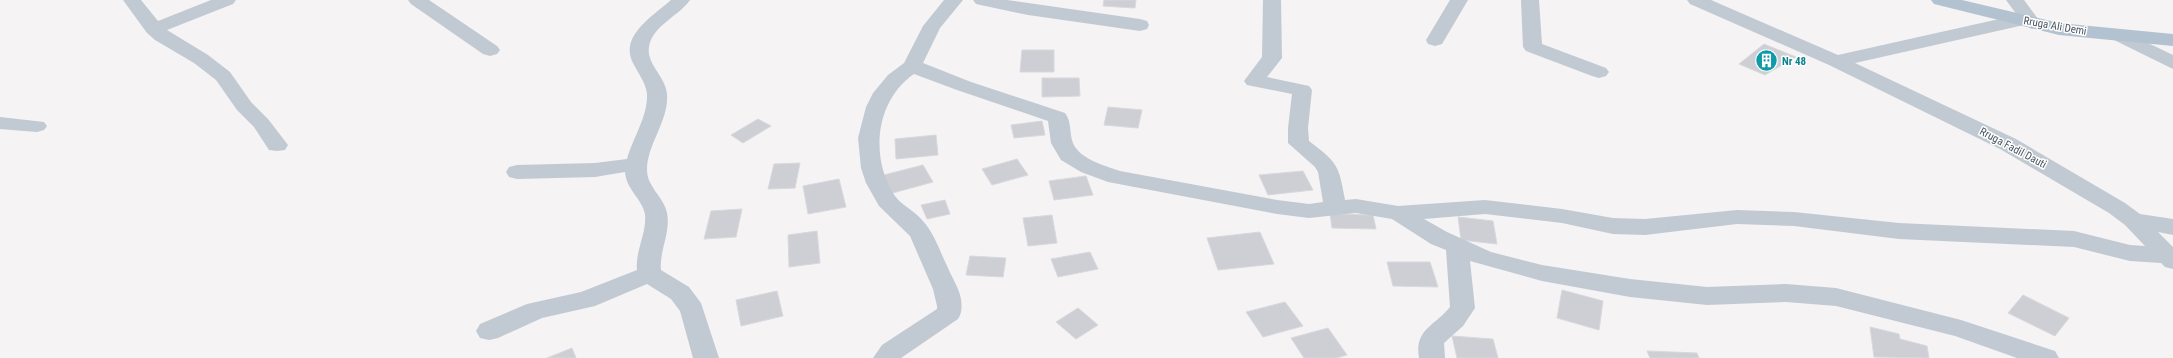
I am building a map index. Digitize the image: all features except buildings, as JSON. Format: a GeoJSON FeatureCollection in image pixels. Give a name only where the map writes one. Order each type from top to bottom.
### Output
{"type":"FeatureCollection","features":[{"type":"Feature","properties":{"kind":"main road","name":"Rruga Ali Demi"},"geometry":{"type":"LineString","coordinates":[[1940,0],[2059,29],[2173,40]]}},
{"type":"Feature","properties":{"kind":"street"},"geometry":{"type":"LineString","coordinates":[[132,0],[154,29],[162,36],[201,59],[223,76],[277,146]]}},
{"type":"Feature","properties":{"kind":"street"},"geometry":{"type":"LineString","coordinates":[[154,29],[227,0]]}},
{"type":"Feature","properties":{"kind":"street"},"geometry":{"type":"LineString","coordinates":[[423,4],[449,0]]}},
{"type":"Feature","properties":{"kind":"street"},"geometry":{"type":"LineString","coordinates":[[681,0],[651,27],[643,36],[639,47],[639,57],[647,66],[657,94],[635,172],[640,186],[651,200],[656,214],[654,232],[647,263],[650,274],[680,293],[692,309],[706,358]]}},
{"type":"Feature","properties":{"kind":"street"},"geometry":{"type":"LineString","coordinates":[[886,358],[891,352],[949,313],[950,302],[928,246],[914,225],[884,198],[873,176],[867,149],[870,125],[880,100],[892,81],[912,66],[932,26],[954,0]]}},
{"type":"Feature","properties":{"kind":"street"},"geometry":{"type":"LineString","coordinates":[[982,0],[1028,10],[1140,25]]}},
{"type":"Feature","properties":{"kind":"street"},"geometry":{"type":"LineString","coordinates":[[1272,0],[1272,58],[1254,81],[1302,90],[1298,128],[1299,143],[1324,163],[1329,172],[1335,208]]}},
{"type":"Feature","properties":{"kind":"street"},"geometry":{"type":"LineString","coordinates":[[1435,40],[1459,0]]}},
{"type":"Feature","properties":{"kind":"street"},"geometry":{"type":"LineString","coordinates":[[1530,0],[1533,47],[1599,72]]}},
{"type":"Feature","properties":{"kind":"street","name":"Rruga Fadil Dauti"},"geometry":{"type":"LineString","coordinates":[[1696,0],[1836,61],[2008,144],[2097,195],[2133,220],[2171,258]]}},
{"type":"Feature","properties":{"kind":"street"},"geometry":{"type":"LineString","coordinates":[[1836,61],[2026,21],[2016,0]]}},
{"type":"Feature","properties":{"kind":"street"},"geometry":{"type":"LineString","coordinates":[[423,4],[490,50]]}},
{"type":"Feature","properties":{"kind":"street"},"geometry":{"type":"LineString","coordinates":[[2121,36],[2173,63]]}},
{"type":"Feature","properties":{"kind":"street"},"geometry":{"type":"LineString","coordinates":[[912,66],[944,80],[1058,117],[1062,143],[1069,155],[1088,167],[1116,177],[1277,207],[1309,211],[1356,206],[1398,213],[1485,207],[1562,216],[1613,226],[1645,227],[1738,217],[1794,219],[1899,231],[2074,239],[2130,253],[2171,258]]}},
{"type":"Feature","properties":{"kind":"street"},"geometry":{"type":"LineString","coordinates":[[0,123],[37,126]]}},
{"type":"Feature","properties":{"kind":"street"},"geometry":{"type":"LineString","coordinates":[[517,172],[595,170],[637,164]]}},
{"type":"Feature","properties":{"kind":"street"},"geometry":{"type":"LineString","coordinates":[[1398,213],[1457,246],[1484,258],[1542,273],[1630,288],[1707,296],[1786,293],[1836,297],[1889,309],[1947,325],[2046,358]]}},
{"type":"Feature","properties":{"kind":"street"},"geometry":{"type":"LineString","coordinates":[[2133,220],[2173,227]]}},
{"type":"Feature","properties":{"kind":"street"},"geometry":{"type":"LineString","coordinates":[[1432,358],[1430,347],[1432,339],[1454,320],[1463,308],[1457,246]]}},
{"type":"Feature","properties":{"kind":"street"},"geometry":{"type":"LineString","coordinates":[[489,331],[536,310],[586,300],[650,274]]}},
{"type":"Feature","properties":{"kind":"place","name":"Nr 48"},"geometry":{"type":"Point","coordinates":[1767,61]}}]}
